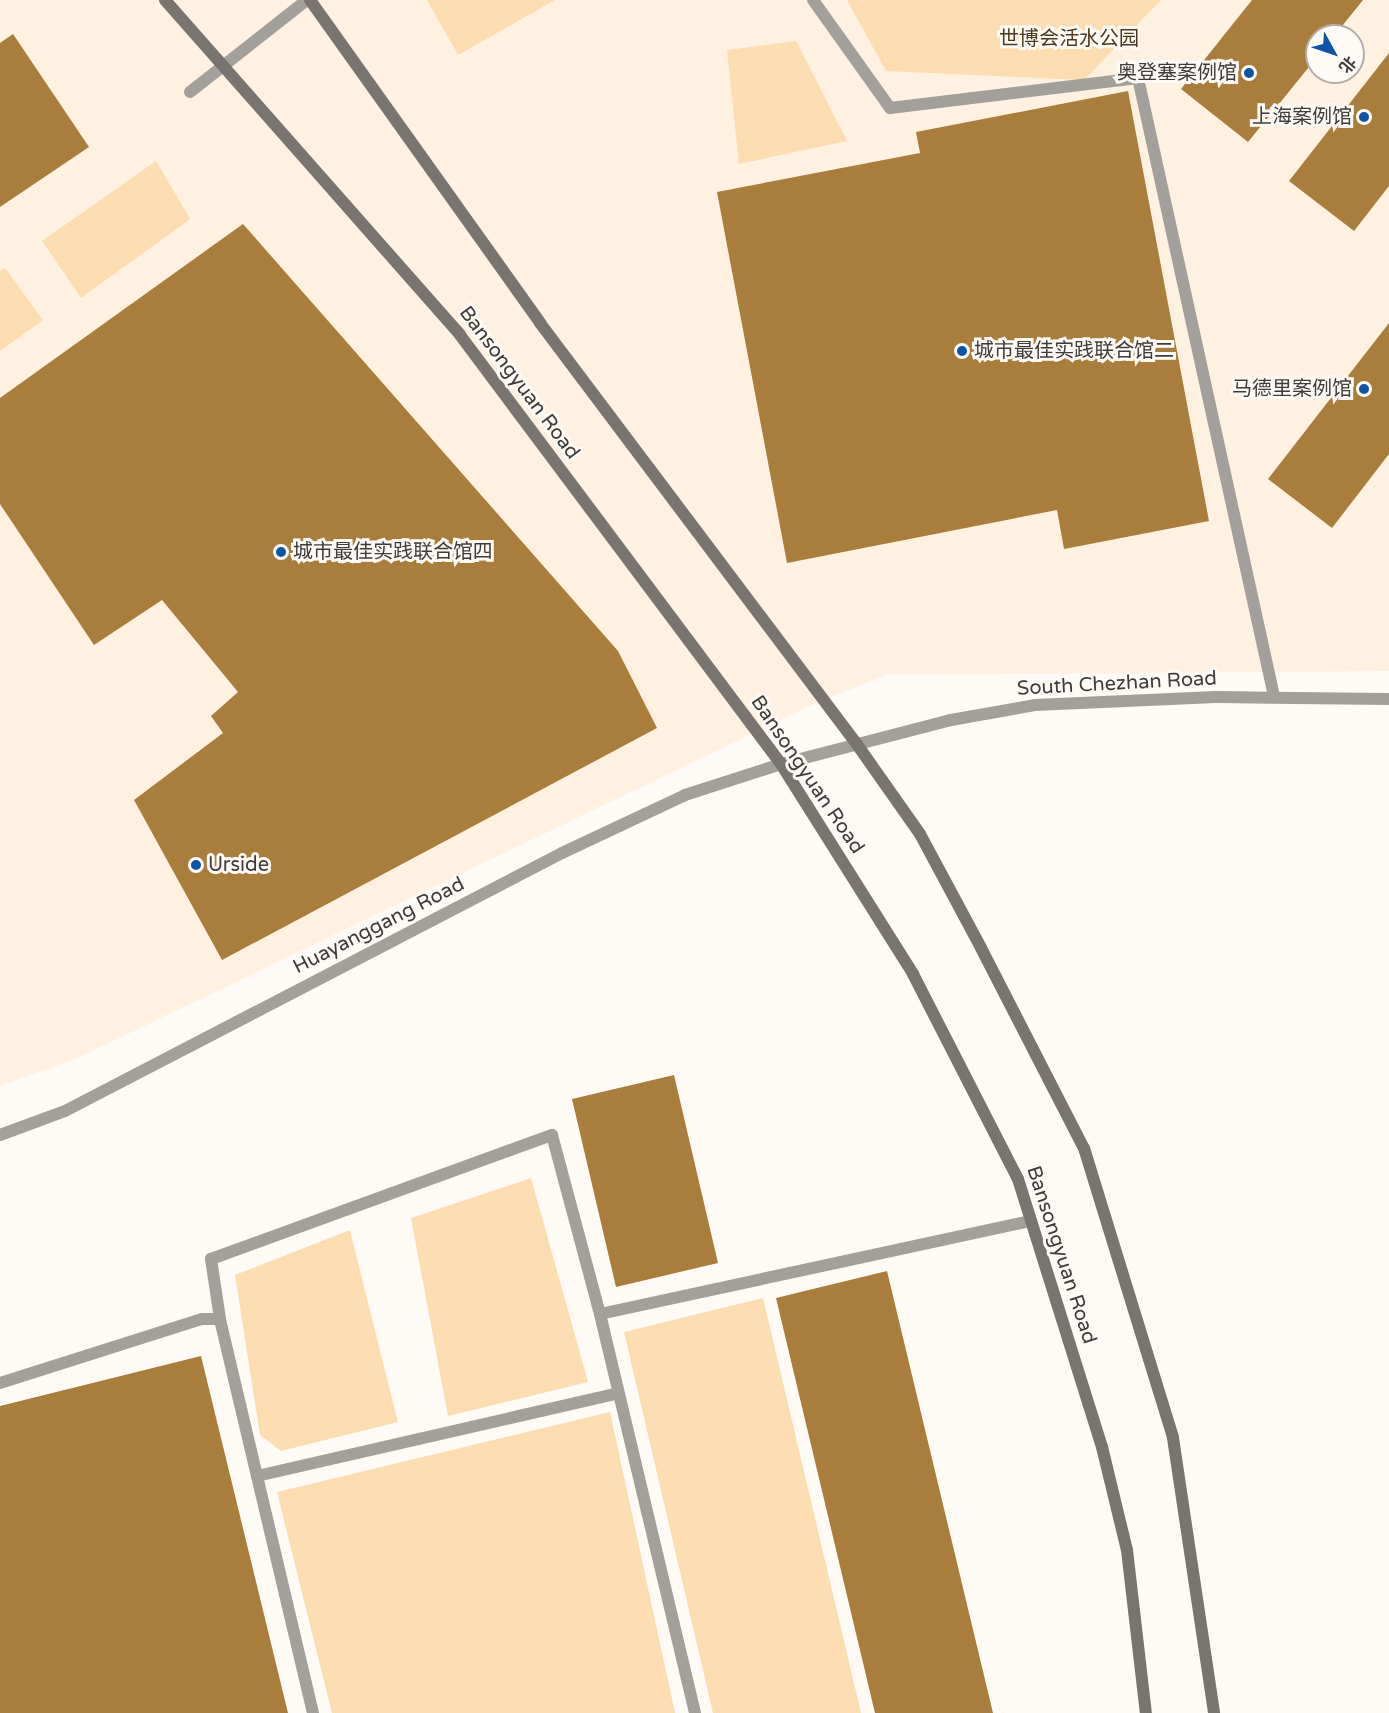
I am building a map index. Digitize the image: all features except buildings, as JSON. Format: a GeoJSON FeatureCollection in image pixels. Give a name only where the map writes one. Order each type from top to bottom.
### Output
{"type":"FeatureCollection","features":[{"type":"Feature","properties":{"kind":"main road","name":"Bansongyuan Road"},"geometry":{"type":"LineString","coordinates":[[165,0],[224,64],[460,335],[781,764],[914,974],[1018,1179],[1102,1448],[1127,1550],[1146,1713]]}},
{"type":"Feature","properties":{"kind":"main road"},"geometry":{"type":"LineString","coordinates":[[308,0],[540,323],[856,743],[920,834],[1084,1148],[1173,1438],[1215,1702],[1214,1713]]}},
{"type":"Feature","properties":{"kind":"street"},"geometry":{"type":"LineString","coordinates":[[190,92],[308,0]]}},
{"type":"Feature","properties":{"kind":"street"},"geometry":{"type":"LineString","coordinates":[[813,0],[890,108],[1138,78],[1274,696]]}},
{"type":"Feature","properties":{"kind":"street","name":"South Chezhan Road"},"geometry":{"type":"LineString","coordinates":[[781,764],[951,720],[1035,705],[1274,696],[1389,699]]}},
{"type":"Feature","properties":{"kind":"street","name":"Huayanggang Road"},"geometry":{"type":"LineString","coordinates":[[0,1135],[65,1111],[562,853],[675,799],[781,764]]}},
{"type":"Feature","properties":{"kind":"street"},"geometry":{"type":"LineString","coordinates":[[313,1713],[220,1319],[211,1259],[552,1135],[600,1314],[695,1713]]}},
{"type":"Feature","properties":{"kind":"street"},"geometry":{"type":"LineString","coordinates":[[600,1314],[1031,1221]]}},
{"type":"Feature","properties":{"kind":"street"},"geometry":{"type":"LineString","coordinates":[[0,1383],[201,1319],[220,1319]]}},
{"type":"Feature","properties":{"kind":"street"},"geometry":{"type":"LineString","coordinates":[[257,1476],[618,1393]]}},
{"type":"Feature","properties":{"kind":"shaded area"},"geometry":{"type":"Polygon","coordinates":[[[0,0],[1389,0],[1389,671],[886,675],[816,703],[78,1058],[0,1086],[0,0]]]}},
{"type":"Feature","properties":{"kind":"green space"},"geometry":{"type":"Polygon","coordinates":[[[427,0],[555,0],[458,55],[427,0]]]}},
{"type":"Feature","properties":{"kind":"green space","name":"世博会活水公园"},"geometry":{"type":"Polygon","coordinates":[[[847,0],[1161,0],[1084,80],[886,71],[847,0]]]}},
{"type":"Feature","properties":{"kind":"green space"},"geometry":{"type":"Polygon","coordinates":[[[796,41],[847,141],[739,164],[727,50],[796,41]]]}},
{"type":"Feature","properties":{"kind":"green space"},"geometry":{"type":"Polygon","coordinates":[[[156,161],[190,219],[81,298],[42,241],[156,161]]]}},
{"type":"Feature","properties":{"kind":"green space"},"geometry":{"type":"Polygon","coordinates":[[[5,268],[43,320],[0,351],[0,271],[5,268]]]}},
{"type":"Feature","properties":{"kind":"green space"},"geometry":{"type":"Polygon","coordinates":[[[531,1178],[588,1382],[448,1416],[411,1218],[531,1178]]]}},
{"type":"Feature","properties":{"kind":"green space"},"geometry":{"type":"Polygon","coordinates":[[[350,1230],[398,1422],[281,1451],[260,1435],[235,1275],[350,1230]]]}},
{"type":"Feature","properties":{"kind":"green space"},"geometry":{"type":"Polygon","coordinates":[[[763,1298],[861,1713],[713,1713],[624,1332],[763,1298]]]}},
{"type":"Feature","properties":{"kind":"green space"},"geometry":{"type":"Polygon","coordinates":[[[610,1412],[675,1713],[332,1713],[277,1492],[610,1412]]]}},
{"type":"Feature","properties":{"kind":"place","name":"奥登塞案例馆"},"geometry":{"type":"Point","coordinates":[1249,73]}},
{"type":"Feature","properties":{"kind":"place","name":"上海案例馆"},"geometry":{"type":"Point","coordinates":[1364,117]}},
{"type":"Feature","properties":{"kind":"place","name":"城市最佳实践联合馆二"},"geometry":{"type":"Point","coordinates":[962,351]}},
{"type":"Feature","properties":{"kind":"place","name":"马德里案例馆"},"geometry":{"type":"Point","coordinates":[1364,389]}},
{"type":"Feature","properties":{"kind":"place","name":"城市最佳实践联合馆四"},"geometry":{"type":"Point","coordinates":[281,552]}},
{"type":"Feature","properties":{"kind":"place","name":"Urside"},"geometry":{"type":"Point","coordinates":[196,865]}}]}
